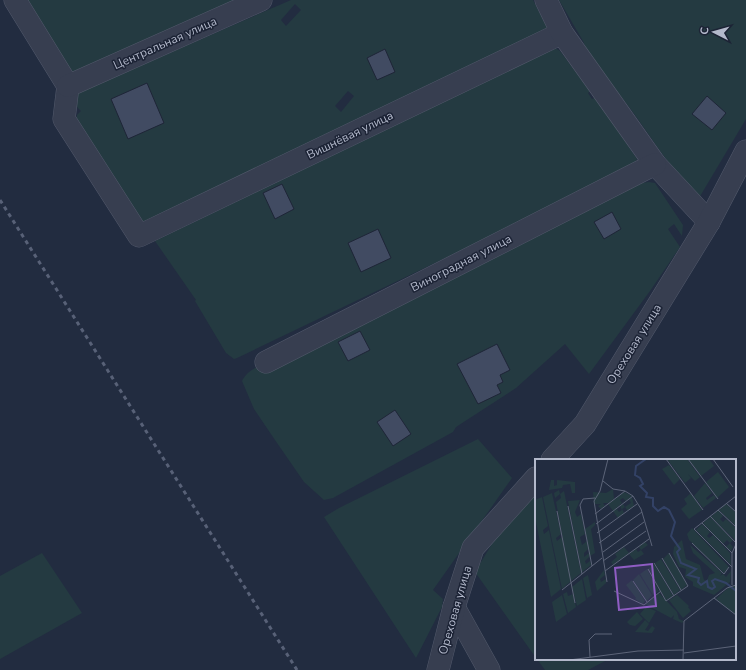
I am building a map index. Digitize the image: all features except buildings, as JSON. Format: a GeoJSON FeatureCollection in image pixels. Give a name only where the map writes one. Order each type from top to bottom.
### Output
{"type":"FeatureCollection","features":[{"type":"Feature","properties":{"kind":"street"},"geometry":{"type":"LineString","coordinates":[[16,0],[68,86]]}},
{"type":"Feature","properties":{"kind":"street","name":"Центральная улица"},"geometry":{"type":"LineString","coordinates":[[68,86],[261,0]]}},
{"type":"Feature","properties":{"kind":"street"},"geometry":{"type":"LineString","coordinates":[[546,0],[562,33],[655,164],[709,222]]}},
{"type":"Feature","properties":{"kind":"street","name":"Вишнёвая улица"},"geometry":{"type":"LineString","coordinates":[[68,86],[64,119],[139,236],[562,33]]}},
{"type":"Feature","properties":{"kind":"street","name":"Ореховая улица"},"geometry":{"type":"LineString","coordinates":[[553,459],[585,424],[709,222],[746,151]]}},
{"type":"Feature","properties":{"kind":"street","name":"Виноградная улица"},"geometry":{"type":"LineString","coordinates":[[266,362],[655,164]]}},
{"type":"Feature","properties":{"kind":"street","name":"Ореховая улица"},"geometry":{"type":"LineString","coordinates":[[438,670],[454,607],[473,548],[535,479]]}},
{"type":"Feature","properties":{"kind":"street"},"geometry":{"type":"LineString","coordinates":[[454,607],[489,670]]}},
{"type":"Feature","properties":{"kind":"shaded area"},"geometry":{"type":"Polygon","coordinates":[[[22,0],[250,0],[77,76],[60,63],[22,0]]]}},
{"type":"Feature","properties":{"kind":"shaded area"},"geometry":{"type":"Polygon","coordinates":[[[291,0],[533,0],[547,27],[546,33],[144,222],[137,219],[76,125],[77,115],[81,111],[77,107],[75,94],[291,0]],[[295,4],[281,20],[286,26],[301,10],[295,4]],[[348,91],[335,106],[341,112],[354,96],[348,91]]]}},
{"type":"Feature","properties":{"kind":"shaded area"},"geometry":{"type":"Polygon","coordinates":[[[559,0],[746,0],[746,119],[699,198],[679,176],[626,103],[586,55],[588,53],[583,41],[559,0]]]}},
{"type":"Feature","properties":{"kind":"shaded area"},"geometry":{"type":"Polygon","coordinates":[[[553,48],[560,51],[590,91],[588,93],[592,99],[595,98],[600,104],[637,159],[631,169],[237,358],[234,359],[226,353],[195,301],[196,300],[155,241],[553,48]]]}},
{"type":"Feature","properties":{"kind":"shaded area"},"geometry":{"type":"Polygon","coordinates":[[[641,183],[655,183],[683,225],[682,236],[674,224],[668,229],[680,247],[650,291],[589,374],[565,344],[516,388],[456,427],[453,432],[333,498],[324,500],[304,482],[254,409],[242,381],[249,372],[641,183]]]}},
{"type":"Feature","properties":{"kind":"shaded area"},"geometry":{"type":"Polygon","coordinates":[[[478,439],[512,478],[433,590],[443,599],[442,607],[416,658],[324,517],[339,508],[478,439]]]}},
{"type":"Feature","properties":{"kind":"shaded area"},"geometry":{"type":"Polygon","coordinates":[[[535,491],[535,657],[475,572],[501,529],[535,491]]]}},
{"type":"Feature","properties":{"kind":"shaded area"},"geometry":{"type":"Polygon","coordinates":[[[42,553],[82,613],[0,659],[0,576],[42,553]]]}},
{"type":"Feature","properties":{"kind":"shaded area"},"geometry":{"type":"Polygon","coordinates":[[[538,660],[607,660],[588,670],[545,670],[538,660]]]}},
{"type":"Feature","properties":{"kind":"railway"},"geometry":{"type":"LineString","coordinates":[[0,200],[297,670]]}}]}
